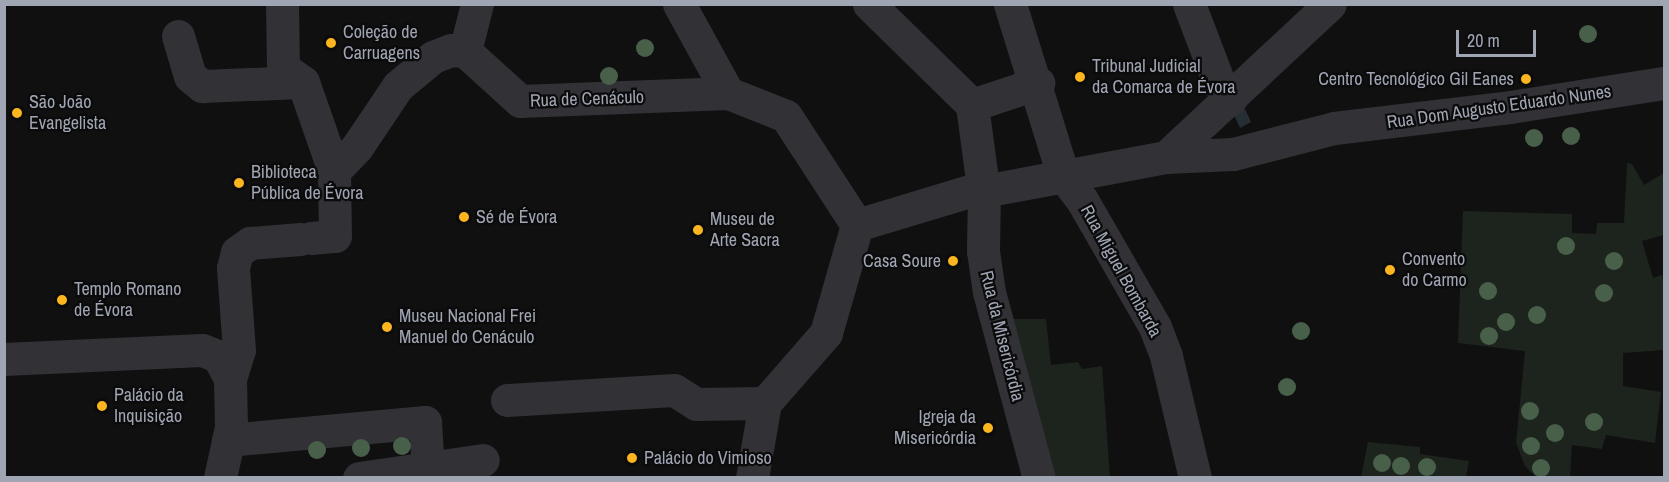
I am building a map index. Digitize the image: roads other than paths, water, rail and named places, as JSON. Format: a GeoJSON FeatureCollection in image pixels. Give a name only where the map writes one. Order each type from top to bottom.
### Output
{"type":"FeatureCollection","features":[{"type":"Feature","properties":{"kind":"street"},"geometry":{"type":"LineString","coordinates":[[220,477],[229,429],[230,379],[239,350],[233,268],[237,252],[250,243],[335,236],[334,171],[293,75],[282,4]]}},
{"type":"Feature","properties":{"kind":"street"},"geometry":{"type":"LineString","coordinates":[[334,171],[357,147],[398,86],[433,57],[451,50],[465,51],[477,4]]}},
{"type":"Feature","properties":{"kind":"street"},"geometry":{"type":"LineString","coordinates":[[679,4],[728,93],[786,116],[856,225],[826,333],[765,403],[752,477]]}},
{"type":"Feature","properties":{"kind":"street"},"geometry":{"type":"LineString","coordinates":[[869,4],[972,105],[1038,83]]}},
{"type":"Feature","properties":{"kind":"street"},"geometry":{"type":"LineString","coordinates":[[1189,4],[1220,86],[1230,100]]}},
{"type":"Feature","properties":{"kind":"street"},"geometry":{"type":"LineString","coordinates":[[1166,157],[1230,100],[1330,4]]}},
{"type":"Feature","properties":{"kind":"street","name":"Rua Miguel Bombarda"},"geometry":{"type":"LineString","coordinates":[[1016,10],[1064,175],[1082,200],[1155,327],[1166,356],[1195,477]]}},
{"type":"Feature","properties":{"kind":"street"},"geometry":{"type":"LineString","coordinates":[[178,36],[190,76],[202,86],[293,75]]}},
{"type":"Feature","properties":{"kind":"street","name":"Rua de Cenáculo"},"geometry":{"type":"LineString","coordinates":[[465,51],[520,101],[728,93]]}},
{"type":"Feature","properties":{"kind":"street","name":"Rua Dom Augusto Eduardo Nunes"},"geometry":{"type":"LineString","coordinates":[[856,225],[984,189],[1166,157],[1233,154],[1334,128],[1510,107],[1665,82]]}},
{"type":"Feature","properties":{"kind":"street","name":"Rua da Misericórdia"},"geometry":{"type":"LineString","coordinates":[[972,105],[984,189],[983,251],[989,292],[1039,477]]}},
{"type":"Feature","properties":{"kind":"street"},"geometry":{"type":"LineString","coordinates":[[968,309],[970,268],[983,251]]}},
{"type":"Feature","properties":{"kind":"street"},"geometry":{"type":"LineString","coordinates":[[4,359],[202,350],[218,356],[230,379]]}},
{"type":"Feature","properties":{"kind":"street"},"geometry":{"type":"LineString","coordinates":[[507,400],[674,390],[688,402],[765,403]]}},
{"type":"Feature","properties":{"kind":"street"},"geometry":{"type":"LineString","coordinates":[[229,429],[425,422],[414,473]]}},
{"type":"Feature","properties":{"kind":"street"},"geometry":{"type":"LineString","coordinates":[[359,477],[414,473],[483,460]]}},
{"type":"Feature","properties":{"kind":"place","name":"Coleção de Carruagens"},"geometry":{"type":"Point","coordinates":[331,43]}},
{"type":"Feature","properties":{"kind":"place","name":"Tribunal Judicial da Comarca de Évora"},"geometry":{"type":"Point","coordinates":[1080,77]}},
{"type":"Feature","properties":{"kind":"place","name":"Centro Tecnológico Gil Eanes"},"geometry":{"type":"Point","coordinates":[1526,79]}},
{"type":"Feature","properties":{"kind":"place","name":"São João Evangelista"},"geometry":{"type":"Point","coordinates":[17,113]}},
{"type":"Feature","properties":{"kind":"place","name":"Biblioteca Pública de Évora"},"geometry":{"type":"Point","coordinates":[239,183]}},
{"type":"Feature","properties":{"kind":"place","name":"Sé de Évora"},"geometry":{"type":"Point","coordinates":[464,217]}},
{"type":"Feature","properties":{"kind":"place","name":"Museu de Arte Sacra"},"geometry":{"type":"Point","coordinates":[698,230]}},
{"type":"Feature","properties":{"kind":"place","name":"Casa Soure"},"geometry":{"type":"Point","coordinates":[953,261]}},
{"type":"Feature","properties":{"kind":"place","name":"Convento do Carmo"},"geometry":{"type":"Point","coordinates":[1390,270]}},
{"type":"Feature","properties":{"kind":"place","name":"Templo Romano de Évora"},"geometry":{"type":"Point","coordinates":[62,300]}},
{"type":"Feature","properties":{"kind":"place","name":"Museu Nacional Frei Manuel do Cenáculo"},"geometry":{"type":"Point","coordinates":[387,327]}},
{"type":"Feature","properties":{"kind":"place","name":"Palácio da Inquisição"},"geometry":{"type":"Point","coordinates":[102,406]}},
{"type":"Feature","properties":{"kind":"place","name":"Igreja da Misericórdia"},"geometry":{"type":"Point","coordinates":[988,428]}},
{"type":"Feature","properties":{"kind":"place","name":"Palácio do Vimioso"},"geometry":{"type":"Point","coordinates":[632,458]}}]}
